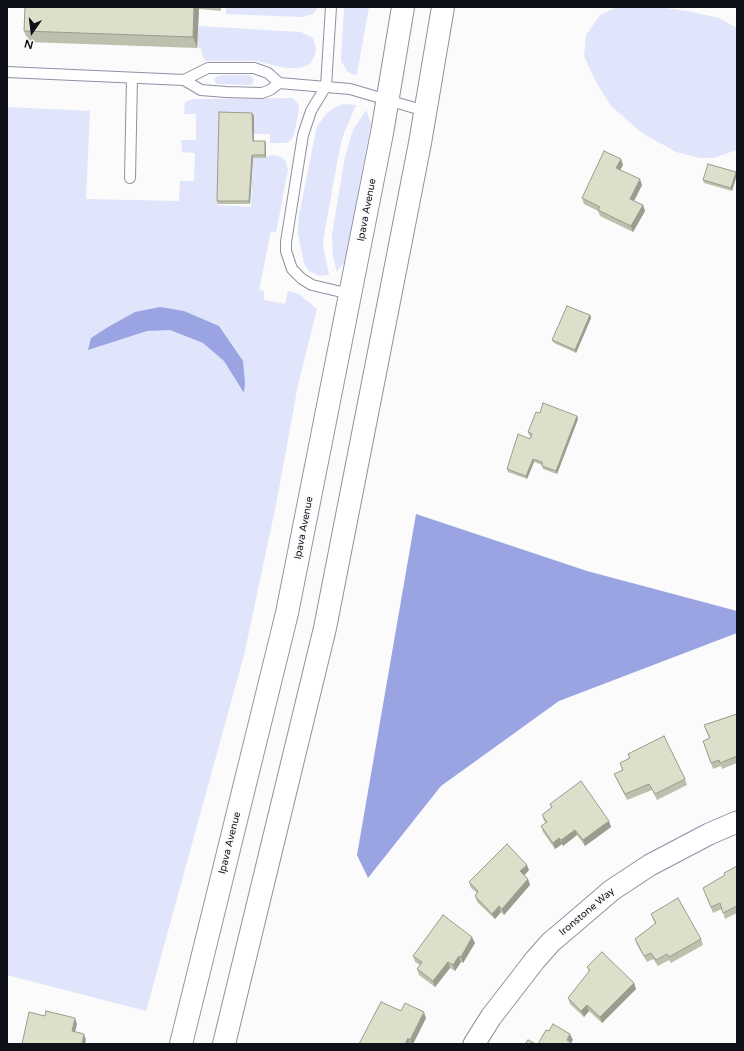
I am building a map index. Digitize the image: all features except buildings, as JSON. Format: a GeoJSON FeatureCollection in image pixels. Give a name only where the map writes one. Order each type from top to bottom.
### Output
{"type":"FeatureCollection","features":[{"type":"Feature","properties":{"kind":"street","name":"Ipava Avenue"},"geometry":{"type":"LineString","coordinates":[[181,1044],[287,613],[388,99],[403,7]]}},
{"type":"Feature","properties":{"kind":"street"},"geometry":{"type":"LineString","coordinates":[[224,1044],[325,628],[419,150],[443,7]]}},
{"type":"Feature","properties":{"kind":"street","name":"Ironstone Way"},"geometry":{"type":"LineString","coordinates":[[474,1044],[491,1017],[535,960],[551,942],[585,912],[617,887],[650,865],[702,837],[737,822]]}},
{"type":"Feature","properties":{"kind":"lane"},"geometry":{"type":"LineString","coordinates":[[332,7],[326,86],[311,111],[303,135],[286,242],[286,251],[292,269],[302,279],[312,285],[350,294]]}},
{"type":"Feature","properties":{"kind":"lane"},"geometry":{"type":"LineString","coordinates":[[7,72],[184,80],[208,68],[254,68],[268,73],[279,83],[350,89],[425,111]]}},
{"type":"Feature","properties":{"kind":"lane"},"geometry":{"type":"LineString","coordinates":[[130,178],[132,78]]}},
{"type":"Feature","properties":{"kind":"lane"},"geometry":{"type":"LineString","coordinates":[[184,80],[201,90],[226,92],[262,93],[270,90],[279,83]]}},
{"type":"Feature","properties":{"kind":"shaded area"},"geometry":{"type":"Polygon","coordinates":[[[226,7],[318,7],[313,14],[302,17],[226,14],[226,7]]]}},
{"type":"Feature","properties":{"kind":"shaded area"},"geometry":{"type":"Polygon","coordinates":[[[344,7],[369,7],[357,74],[353,75],[347,71],[341,61],[344,7]]]}},
{"type":"Feature","properties":{"kind":"shaded area"},"geometry":{"type":"Polygon","coordinates":[[[617,7],[657,7],[688,11],[719,18],[737,28],[737,150],[713,158],[700,158],[676,152],[642,133],[611,106],[596,82],[584,56],[586,35],[600,15],[617,7]]]}},
{"type":"Feature","properties":{"kind":"shaded area"},"geometry":{"type":"Polygon","coordinates":[[[198,26],[301,32],[313,38],[316,48],[315,55],[310,64],[300,68],[285,68],[256,61],[205,61],[202,55],[202,49],[197,48],[198,26]]]}},
{"type":"Feature","properties":{"kind":"shaded area"},"geometry":{"type":"Polygon","coordinates":[[[221,75],[249,75],[254,79],[253,84],[216,84],[214,78],[221,75]]]}},
{"type":"Feature","properties":{"kind":"shaded area"},"geometry":{"type":"Polygon","coordinates":[[[293,98],[298,104],[299,109],[294,135],[291,140],[286,143],[270,143],[270,134],[254,134],[220,115],[218,205],[251,207],[253,158],[275,155],[281,157],[285,160],[288,170],[276,233],[271,231],[259,290],[264,291],[264,300],[285,304],[288,291],[299,294],[317,309],[298,385],[276,505],[244,655],[146,1011],[7,975],[7,107],[90,111],[86,199],[179,201],[180,181],[194,181],[195,153],[182,152],[181,140],[196,140],[196,114],[184,114],[185,102],[194,99],[293,98]]]}},
{"type":"Feature","properties":{"kind":"shaded area"},"geometry":{"type":"Polygon","coordinates":[[[344,104],[356,105],[344,133],[340,147],[324,235],[323,245],[329,275],[320,276],[309,271],[304,264],[298,233],[299,215],[317,126],[327,113],[344,104]]]}},
{"type":"Feature","properties":{"kind":"shaded area"},"geometry":{"type":"Polygon","coordinates":[[[366,110],[371,123],[370,129],[345,261],[337,272],[333,257],[332,234],[345,156],[353,130],[366,110]]]}},
{"type":"Feature","properties":{"kind":"water"},"geometry":{"type":"Polygon","coordinates":[[[160,307],[184,311],[219,326],[243,361],[245,383],[244,393],[224,361],[203,343],[170,330],[147,331],[88,350],[91,338],[108,327],[135,312],[160,307]]]}},
{"type":"Feature","properties":{"kind":"water"},"geometry":{"type":"Polygon","coordinates":[[[416,514],[587,571],[737,611],[737,633],[559,701],[441,786],[368,878],[357,855],[416,514]]]}}]}
